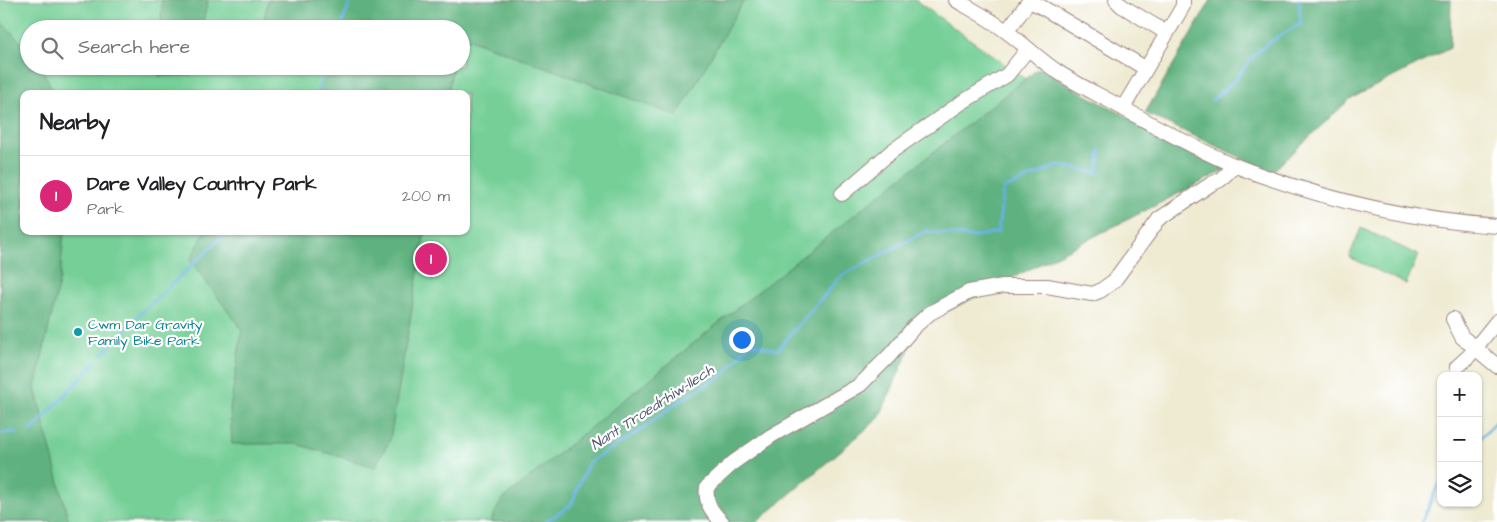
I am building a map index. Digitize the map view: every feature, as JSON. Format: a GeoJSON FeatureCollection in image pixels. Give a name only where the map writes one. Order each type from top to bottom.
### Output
{"type":"FeatureCollection","features":[{"type":"Feature","properties":{"kind":"lane"},"geometry":{"type":"LineString","coordinates":[[956,0],[1007,31],[1028,50],[1058,72],[1164,132],[1235,165],[1313,192],[1380,210],[1474,225],[1497,226]]}},
{"type":"Feature","properties":{"kind":"lane"},"geometry":{"type":"LineString","coordinates":[[1116,0],[1122,6],[1166,33]]}},
{"type":"Feature","properties":{"kind":"lane"},"geometry":{"type":"LineString","coordinates":[[1123,108],[1183,6],[1183,0]]}},
{"type":"Feature","properties":{"kind":"lane"},"geometry":{"type":"LineString","coordinates":[[1007,31],[1030,1],[1145,68]]}},
{"type":"Feature","properties":{"kind":"lane"},"geometry":{"type":"LineString","coordinates":[[842,194],[892,151],[961,103],[1007,75],[1028,50]]}},
{"type":"Feature","properties":{"kind":"lane"},"geometry":{"type":"LineString","coordinates":[[722,522],[713,512],[706,498],[707,487],[734,462],[771,436],[860,385],[890,355],[914,327],[930,313],[969,292],[1003,286],[1047,286],[1092,294],[1100,291],[1114,281],[1159,218],[1220,180],[1235,165]]}},
{"type":"Feature","properties":{"kind":"lane"},"geometry":{"type":"LineString","coordinates":[[1454,319],[1462,337],[1497,366]]}},
{"type":"Feature","properties":{"kind":"lane"},"geometry":{"type":"LineString","coordinates":[[1457,367],[1476,348],[1497,321]]}},
{"type":"Feature","properties":{"kind":"green space"},"geometry":{"type":"Polygon","coordinates":[[[0,0],[915,0],[1045,93],[535,522],[0,522],[0,0]]]}},
{"type":"Feature","properties":{"kind":"green space"},"geometry":{"type":"Polygon","coordinates":[[[162,0],[208,0],[203,20],[161,20],[162,0]]]}},
{"type":"Feature","properties":{"kind":"green space"},"geometry":{"type":"Polygon","coordinates":[[[268,0],[744,0],[677,116],[470,39],[470,20],[264,20],[268,0]]]}},
{"type":"Feature","properties":{"kind":"green space"},"geometry":{"type":"Polygon","coordinates":[[[1211,0],[1451,0],[1450,48],[1350,99],[1272,172],[1145,113],[1211,0]]]}},
{"type":"Feature","properties":{"kind":"green space"},"geometry":{"type":"Polygon","coordinates":[[[0,21],[20,41],[20,75],[45,75],[52,90],[20,90],[20,235],[64,235],[60,278],[35,388],[69,522],[0,522],[0,21]]]}},
{"type":"Feature","properties":{"kind":"green space"},"geometry":{"type":"Polygon","coordinates":[[[1039,68],[1227,169],[920,325],[879,418],[757,522],[490,522],[502,500],[716,325],[1039,68]]]}},
{"type":"Feature","properties":{"kind":"green space"},"geometry":{"type":"Polygon","coordinates":[[[159,75],[191,75],[159,76],[159,75]]]}},
{"type":"Feature","properties":{"kind":"green space"},"geometry":{"type":"Polygon","coordinates":[[[323,75],[451,75],[449,90],[318,90],[323,75]]]}},
{"type":"Feature","properties":{"kind":"green space"},"geometry":{"type":"Polygon","coordinates":[[[1361,228],[1418,255],[1406,284],[1349,257],[1361,228]]]}},
{"type":"Feature","properties":{"kind":"green space"},"geometry":{"type":"Polygon","coordinates":[[[204,235],[424,235],[390,440],[375,467],[297,444],[232,444],[230,409],[242,330],[190,260],[204,235]]]}},
{"type":"Feature","properties":{"kind":"waterway"},"geometry":{"type":"LineString","coordinates":[[343,20],[351,0]]}},
{"type":"Feature","properties":{"kind":"waterway","name":"Nant Troedrhiw-llech"},"geometry":{"type":"LineString","coordinates":[[1212,100],[1235,80],[1256,53],[1279,36],[1301,24],[1299,0]]}},
{"type":"Feature","properties":{"kind":"waterway"},"geometry":{"type":"LineString","coordinates":[[318,90],[323,75]]}},
{"type":"Feature","properties":{"kind":"waterway","name":"Nant Troedrhiw-llech"},"geometry":{"type":"LineString","coordinates":[[545,522],[571,505],[588,463],[638,432],[678,402],[724,374],[750,343],[777,350],[841,276],[926,231],[972,237],[998,232],[1003,189],[1059,165],[1098,173],[1100,150]]}},
{"type":"Feature","properties":{"kind":"waterway"},"geometry":{"type":"LineString","coordinates":[[118,337],[224,235]]}},
{"type":"Feature","properties":{"kind":"waterway"},"geometry":{"type":"LineString","coordinates":[[103,354],[111,345]]}},
{"type":"Feature","properties":{"kind":"waterway"},"geometry":{"type":"LineString","coordinates":[[29,431],[96,362]]}},
{"type":"Feature","properties":{"kind":"waterway"},"geometry":{"type":"LineString","coordinates":[[1482,437],[1497,421]]}},
{"type":"Feature","properties":{"kind":"waterway"},"geometry":{"type":"LineString","coordinates":[[0,433],[17,432]]}},
{"type":"Feature","properties":{"kind":"waterway"},"geometry":{"type":"LineString","coordinates":[[1422,522],[1437,487]]}},
{"type":"Feature","properties":{"kind":"place","name":"Dare Valley Country Park"},"geometry":{"type":"Point","coordinates":[431,259]}},
{"type":"Feature","properties":{"kind":"place","name":"Cwm Dar Gravity Family Bike Park"},"geometry":{"type":"Point","coordinates":[78,332]}}]}
